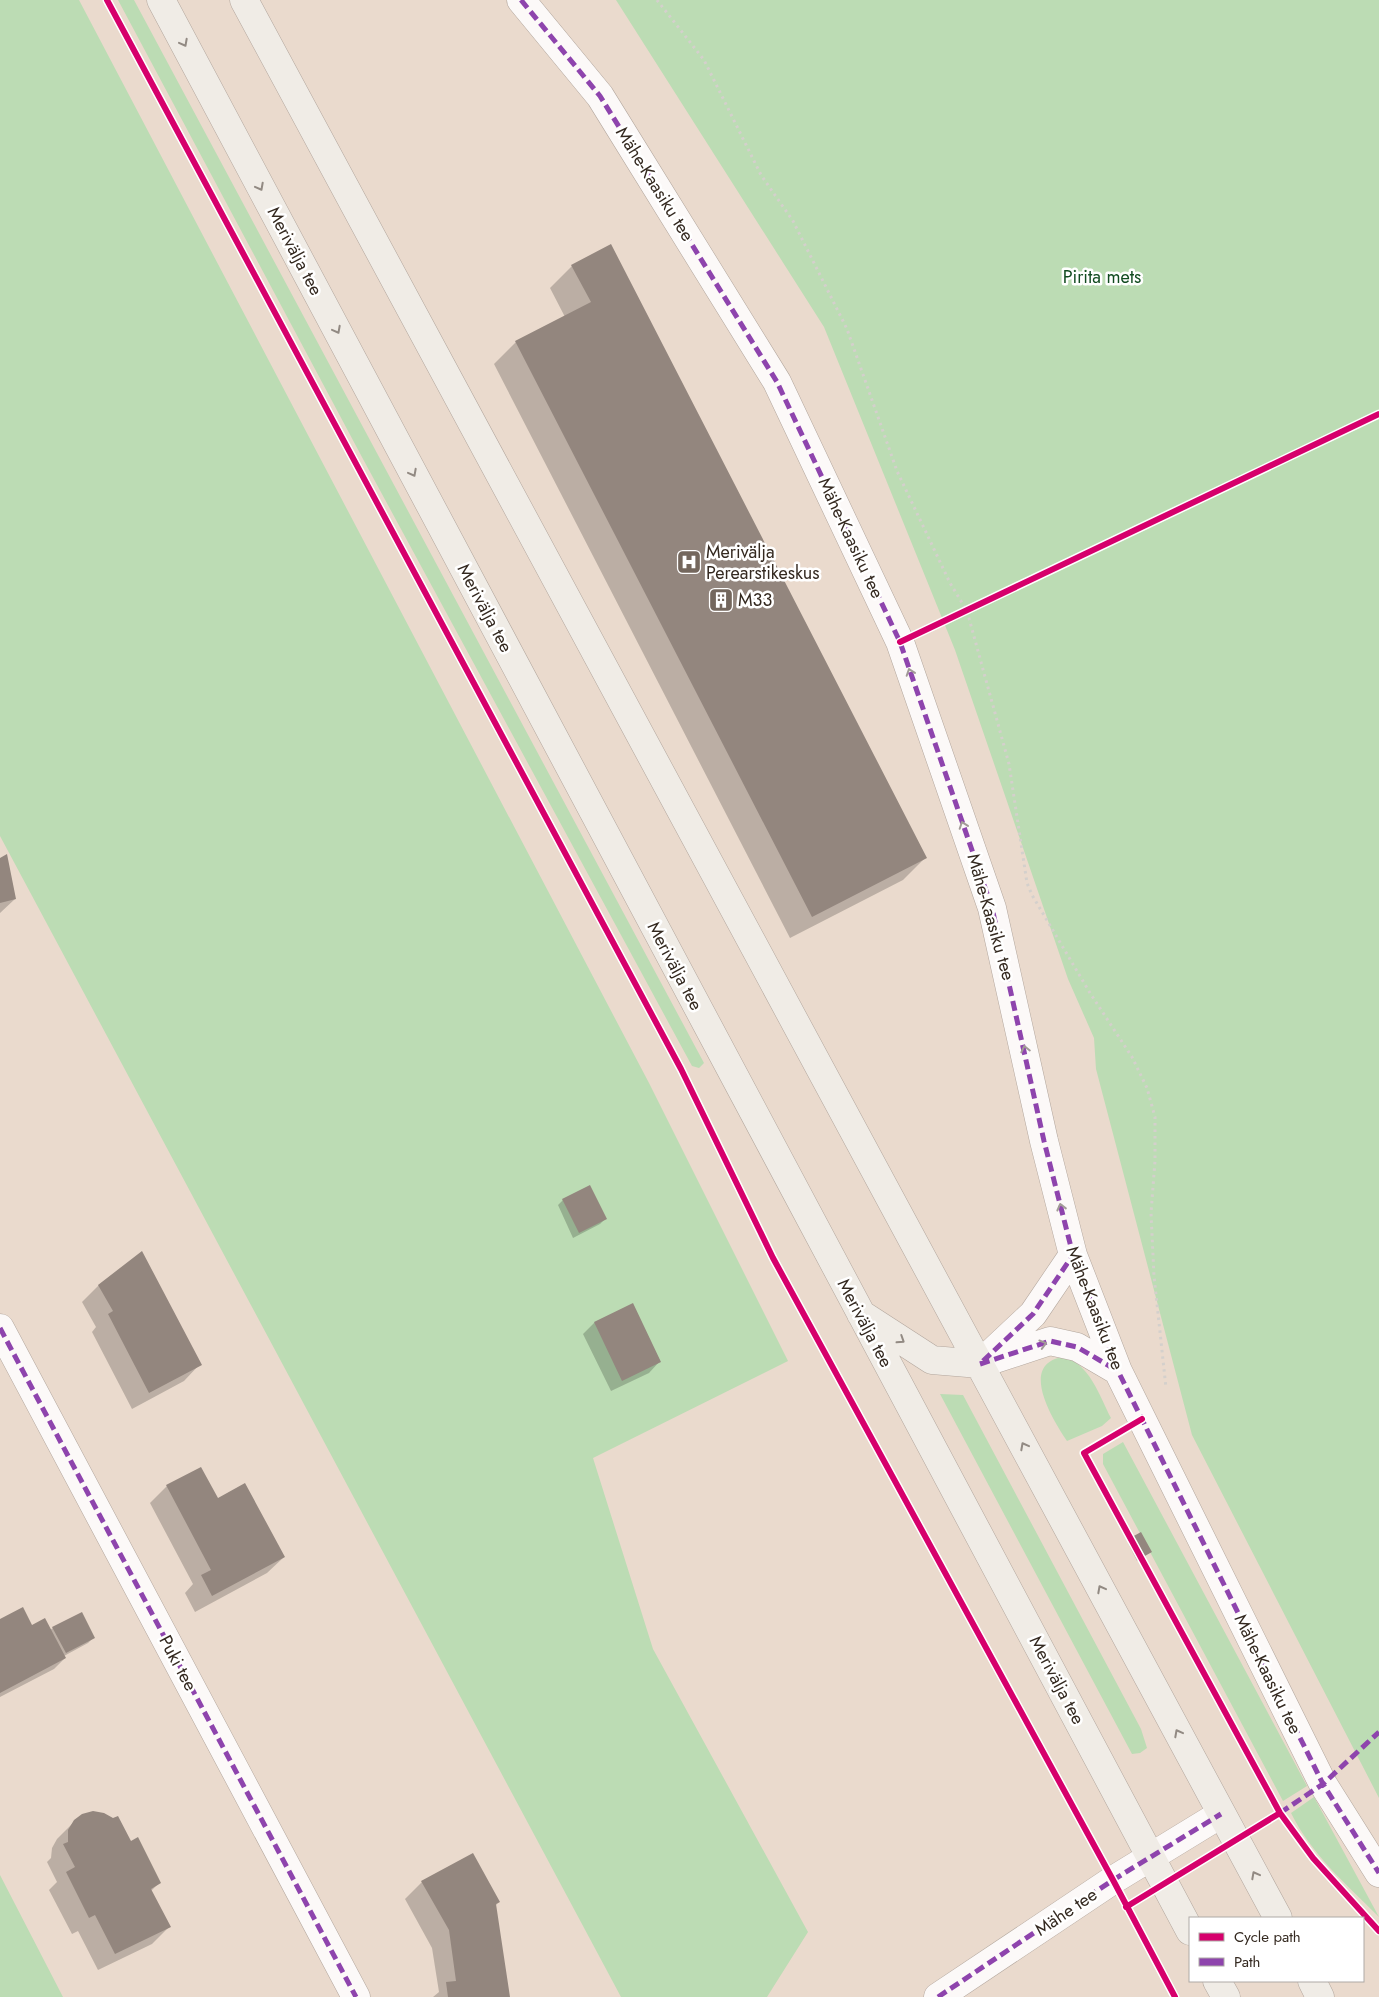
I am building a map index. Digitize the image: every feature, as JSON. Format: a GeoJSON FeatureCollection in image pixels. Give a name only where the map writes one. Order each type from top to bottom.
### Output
{"type":"FeatureCollection","features":[{"type":"Feature","properties":{"kind":"main road","name":"Merivälja tee"},"geometry":{"type":"LineString","coordinates":[[161,0],[1189,1929]]}},
{"type":"Feature","properties":{"kind":"main road"},"geometry":{"type":"LineString","coordinates":[[244,0],[1277,1917]]}},
{"type":"Feature","properties":{"kind":"main road"},"geometry":{"type":"LineString","coordinates":[[860,1313],[932,1360],[980,1364]]}},
{"type":"Feature","properties":{"kind":"main road"},"geometry":{"type":"LineString","coordinates":[[1218,1982],[1226,1997]]}},
{"type":"Feature","properties":{"kind":"main road"},"geometry":{"type":"LineString","coordinates":[[1312,1982],[1320,1997]]}},
{"type":"Feature","properties":{"kind":"street","name":"Mähe-Kaasiku tee"},"geometry":{"type":"LineString","coordinates":[[521,0],[600,96],[777,382],[900,642],[992,908],[1044,1141],[1073,1255],[1118,1371],[1323,1784],[1379,1873]]}},
{"type":"Feature","properties":{"kind":"street"},"geometry":{"type":"LineString","coordinates":[[980,1364],[1033,1314],[1073,1255]]}},
{"type":"Feature","properties":{"kind":"street","name":"Puki tee"},"geometry":{"type":"LineString","coordinates":[[0,1328],[356,1997]]}},
{"type":"Feature","properties":{"kind":"street"},"geometry":{"type":"LineString","coordinates":[[980,1364],[1050,1341],[1077,1347],[1118,1371]]}},
{"type":"Feature","properties":{"kind":"street","name":"Mähe tee"},"geometry":{"type":"LineString","coordinates":[[938,1997],[1113,1880],[1221,1814]]}},
{"type":"Feature","properties":{"kind":"path"},"geometry":{"type":"LineString","coordinates":[[657,0],[704,60],[761,175],[797,229],[847,329],[897,471],[950,583],[967,611],[1009,764],[1027,883],[1032,895],[1090,993],[1132,1057],[1146,1088],[1155,1117],[1155,1161],[1151,1213],[1154,1276],[1166,1391],[1162,1403],[1142,1419]]}},
{"type":"Feature","properties":{"kind":"path"},"geometry":{"type":"LineString","coordinates":[[958,615],[976,607]]}},
{"type":"Feature","properties":{"kind":"green space"},"geometry":{"type":"Polygon","coordinates":[[[0,0],[79,0],[649,1083],[788,1361],[593,1458],[653,1649],[808,1932],[767,1997],[621,1997],[0,836],[0,0]]]}},
{"type":"Feature","properties":{"kind":"green space"},"geometry":{"type":"Polygon","coordinates":[[[118,0],[134,0],[704,1063],[699,1068],[692,1066],[363,459],[118,0]]]}},
{"type":"Feature","properties":{"kind":"green space","name":"Pirita mets"},"geometry":{"type":"Polygon","coordinates":[[[616,0],[1379,0],[1379,1798],[1192,1435],[1096,1069],[1094,1038],[1068,979],[955,650],[824,327],[616,0]]]}},
{"type":"Feature","properties":{"kind":"green space"},"geometry":{"type":"Polygon","coordinates":[[[1063,1357],[1072,1360],[1087,1373],[1093,1381],[1111,1418],[1102,1426],[1067,1441],[1048,1407],[1041,1381],[1043,1370],[1050,1362],[1063,1357]]]}},
{"type":"Feature","properties":{"kind":"green space"},"geometry":{"type":"Polygon","coordinates":[[[940,1394],[963,1395],[1141,1729],[1147,1748],[1140,1753],[1132,1754],[940,1394]]]}},
{"type":"Feature","properties":{"kind":"green space"},"geometry":{"type":"Polygon","coordinates":[[[1123,1442],[1307,1786],[1283,1801],[1103,1464],[1103,1454],[1123,1442]]]}},
{"type":"Feature","properties":{"kind":"green space"},"geometry":{"type":"Polygon","coordinates":[[[1314,1797],[1379,1917],[1342,1881],[1299,1828],[1291,1813],[1314,1797]]]}},
{"type":"Feature","properties":{"kind":"green space"},"geometry":{"type":"Polygon","coordinates":[[[0,1875],[63,1997],[0,1997],[0,1875]]]}},
{"type":"Feature","properties":{"kind":"building","name":"M33"},"geometry":{"type":"Polygon","coordinates":[[[611,244],[927,858],[812,917],[515,341],[591,302],[571,265],[611,244]]]}},
{"type":"Feature","properties":{"kind":"building"},"geometry":{"type":"Polygon","coordinates":[[[7,854],[16,899],[0,903],[0,858],[7,854]]]}},
{"type":"Feature","properties":{"kind":"building"},"geometry":{"type":"Polygon","coordinates":[[[590,1185],[607,1219],[579,1233],[562,1199],[590,1185]]]}},
{"type":"Feature","properties":{"kind":"building"},"geometry":{"type":"Polygon","coordinates":[[[142,1251],[202,1365],[149,1393],[108,1314],[113,1311],[98,1285],[142,1251]]]}},
{"type":"Feature","properties":{"kind":"building"},"geometry":{"type":"Polygon","coordinates":[[[633,1303],[661,1362],[622,1381],[594,1322],[633,1303]]]}},
{"type":"Feature","properties":{"kind":"building"},"geometry":{"type":"Polygon","coordinates":[[[201,1467],[218,1498],[245,1483],[285,1557],[212,1596],[201,1575],[211,1570],[166,1485],[201,1467]]]}},
{"type":"Feature","properties":{"kind":"building"},"geometry":{"type":"Polygon","coordinates":[[[1141,1532],[1152,1552],[1143,1557],[1132,1537],[1141,1532]]]}},
{"type":"Feature","properties":{"kind":"building"},"geometry":{"type":"Polygon","coordinates":[[[23,1607],[32,1625],[45,1618],[66,1658],[0,1693],[0,1619],[23,1607]]]}},
{"type":"Feature","properties":{"kind":"building"},"geometry":{"type":"Polygon","coordinates":[[[82,1612],[95,1638],[66,1653],[52,1627],[82,1612]]]}},
{"type":"Feature","properties":{"kind":"building"},"geometry":{"type":"Polygon","coordinates":[[[93,1811],[104,1813],[113,1818],[118,1816],[131,1841],[138,1837],[161,1883],[151,1889],[171,1927],[115,1954],[95,1915],[89,1918],[66,1872],[75,1867],[63,1844],[68,1842],[68,1830],[74,1820],[82,1814],[93,1811]]]}},
{"type":"Feature","properties":{"kind":"building"},"geometry":{"type":"Polygon","coordinates":[[[473,1853],[500,1902],[496,1904],[510,1997],[448,1997],[446,1982],[456,1981],[449,1930],[421,1881],[473,1853]]]}},
{"type":"Feature","properties":{"kind":"marked path"},"geometry":{"type":"LineString","coordinates":[[521,0],[600,96],[777,382],[900,642],[992,908],[1044,1141],[1073,1255],[1118,1371],[1323,1784],[1379,1873]]}},
{"type":"Feature","properties":{"kind":"marked path"},"geometry":{"type":"LineString","coordinates":[[983,1361],[1033,1314],[1073,1255]]}},
{"type":"Feature","properties":{"kind":"marked path"},"geometry":{"type":"LineString","coordinates":[[0,1328],[356,1997]]}},
{"type":"Feature","properties":{"kind":"marked path"},"geometry":{"type":"LineString","coordinates":[[980,1364],[1050,1341],[1077,1347],[1118,1371]]}},
{"type":"Feature","properties":{"kind":"marked path"},"geometry":{"type":"LineString","coordinates":[[1280,1813],[1323,1784],[1379,1732]]}},
{"type":"Feature","properties":{"kind":"marked path"},"geometry":{"type":"LineString","coordinates":[[938,1997],[1113,1880],[1221,1814]]}},
{"type":"Feature","properties":{"kind":"cycle path"},"geometry":{"type":"LineString","coordinates":[[107,0],[681,1069],[773,1258],[1175,1997]]}},
{"type":"Feature","properties":{"kind":"cycle path"},"geometry":{"type":"LineString","coordinates":[[900,642],[1379,414]]}},
{"type":"Feature","properties":{"kind":"cycle path"},"geometry":{"type":"LineString","coordinates":[[1142,1419],[1084,1453],[1280,1813],[1313,1858],[1379,1931]]}},
{"type":"Feature","properties":{"kind":"cycle path"},"geometry":{"type":"LineString","coordinates":[[1126,1907],[1280,1813]]}},
{"type":"Feature","properties":{"kind":"place","name":"Merivälja Perearstikeskus"},"geometry":{"type":"Point","coordinates":[689,562]}},
{"type":"Feature","properties":{"kind":"place","name":"M33"},"geometry":{"type":"Point","coordinates":[721,600]}}]}
